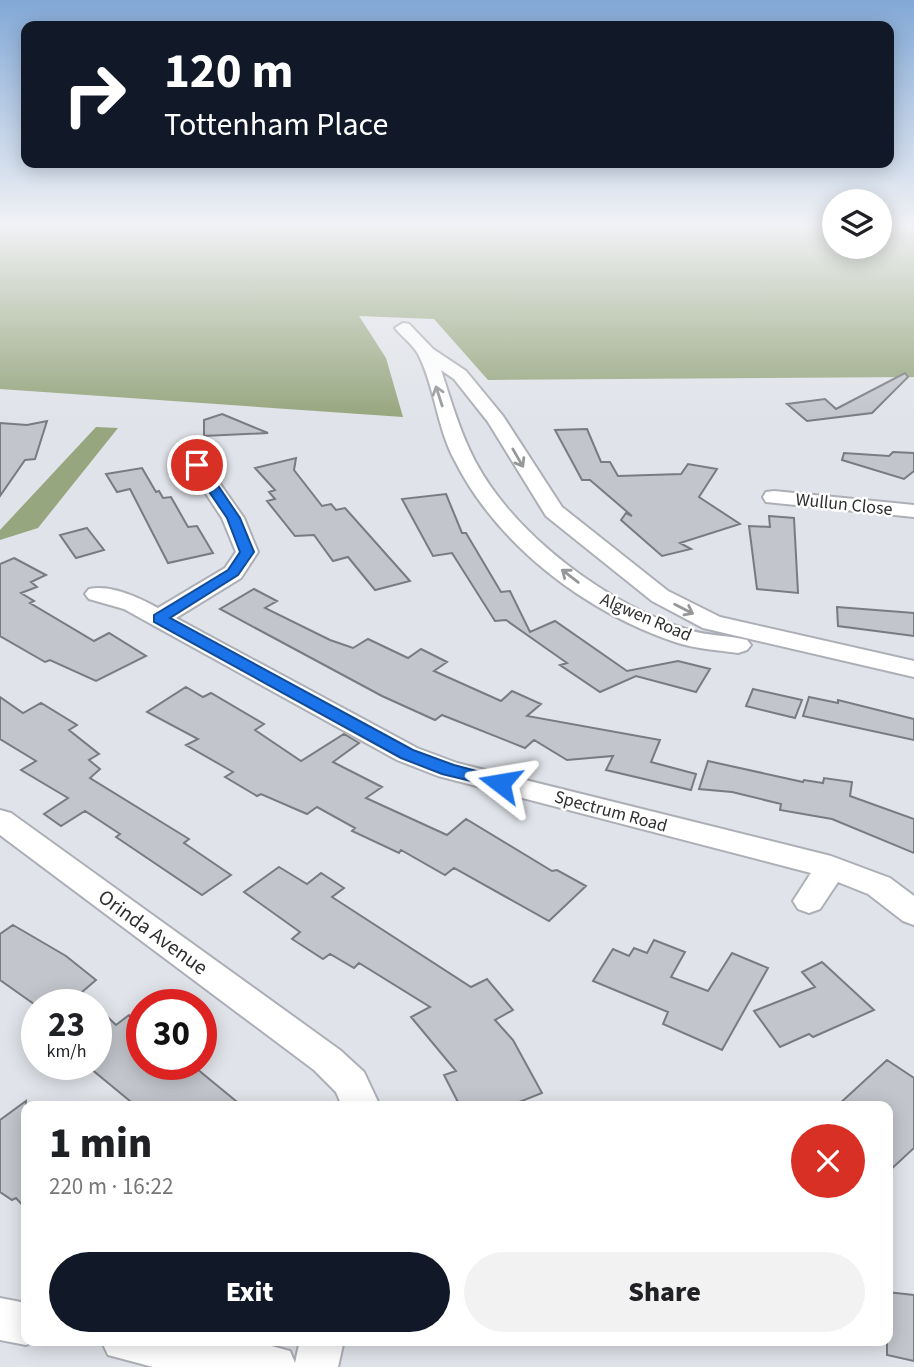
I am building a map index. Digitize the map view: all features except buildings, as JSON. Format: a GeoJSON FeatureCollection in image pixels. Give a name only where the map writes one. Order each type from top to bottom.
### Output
{"type":"FeatureCollection","features":[{"type":"Feature","properties":{"kind":"street","name":"Algwen Road"},"geometry":{"type":"LineString","coordinates":[[403,328],[426,353],[460,375],[482,402],[554,511],[660,596],[712,623],[914,669],[684,637],[599,600],[544,556],[496,508],[465,462],[449,425],[426,353]]}},
{"type":"Feature","properties":{"kind":"street"},"geometry":{"type":"LineString","coordinates":[[159,618],[233,572],[247,552],[233,518],[197,465]]}},
{"type":"Feature","properties":{"kind":"street","name":"Wullun Close"},"geometry":{"type":"LineString","coordinates":[[774,497],[914,511]]}},
{"type":"Feature","properties":{"kind":"street","name":"Spectrum Road"},"geometry":{"type":"LineString","coordinates":[[97,594],[133,604],[378,740],[448,770],[831,867],[879,886],[914,913]]}},
{"type":"Feature","properties":{"kind":"street","name":"Orinda Avenue"},"geometry":{"type":"LineString","coordinates":[[0,820],[327,1060],[351,1083],[359,1101]]}},
{"type":"Feature","properties":{"kind":"street"},"geometry":{"type":"LineString","coordinates":[[809,901],[831,867]]}},
{"type":"Feature","properties":{"kind":"street"},"geometry":{"type":"LineString","coordinates":[[0,1319],[21,1323]]}},
{"type":"Feature","properties":{"kind":"street"},"geometry":{"type":"LineString","coordinates":[[156,1346],[274,1367]]}},
{"type":"Feature","properties":{"kind":"street"},"geometry":{"type":"LineString","coordinates":[[316,1367],[321,1346]]}},
{"type":"Feature","properties":{"kind":"green space"},"geometry":{"type":"Polygon","coordinates":[[[0,291],[914,291],[914,377],[488,380],[434,319],[359,316],[386,358],[403,417],[0,389],[0,291]]]}},
{"type":"Feature","properties":{"kind":"green space"},"geometry":{"type":"Polygon","coordinates":[[[96,427],[118,428],[38,528],[0,540],[0,530],[96,427]]]}},
{"type":"Feature","properties":{"kind":"route"},"geometry":{"type":"LineString","coordinates":[[197,465],[206,482],[233,518],[247,552],[244,561],[233,572],[159,618],[378,740],[448,770],[500,783]]}}]}
